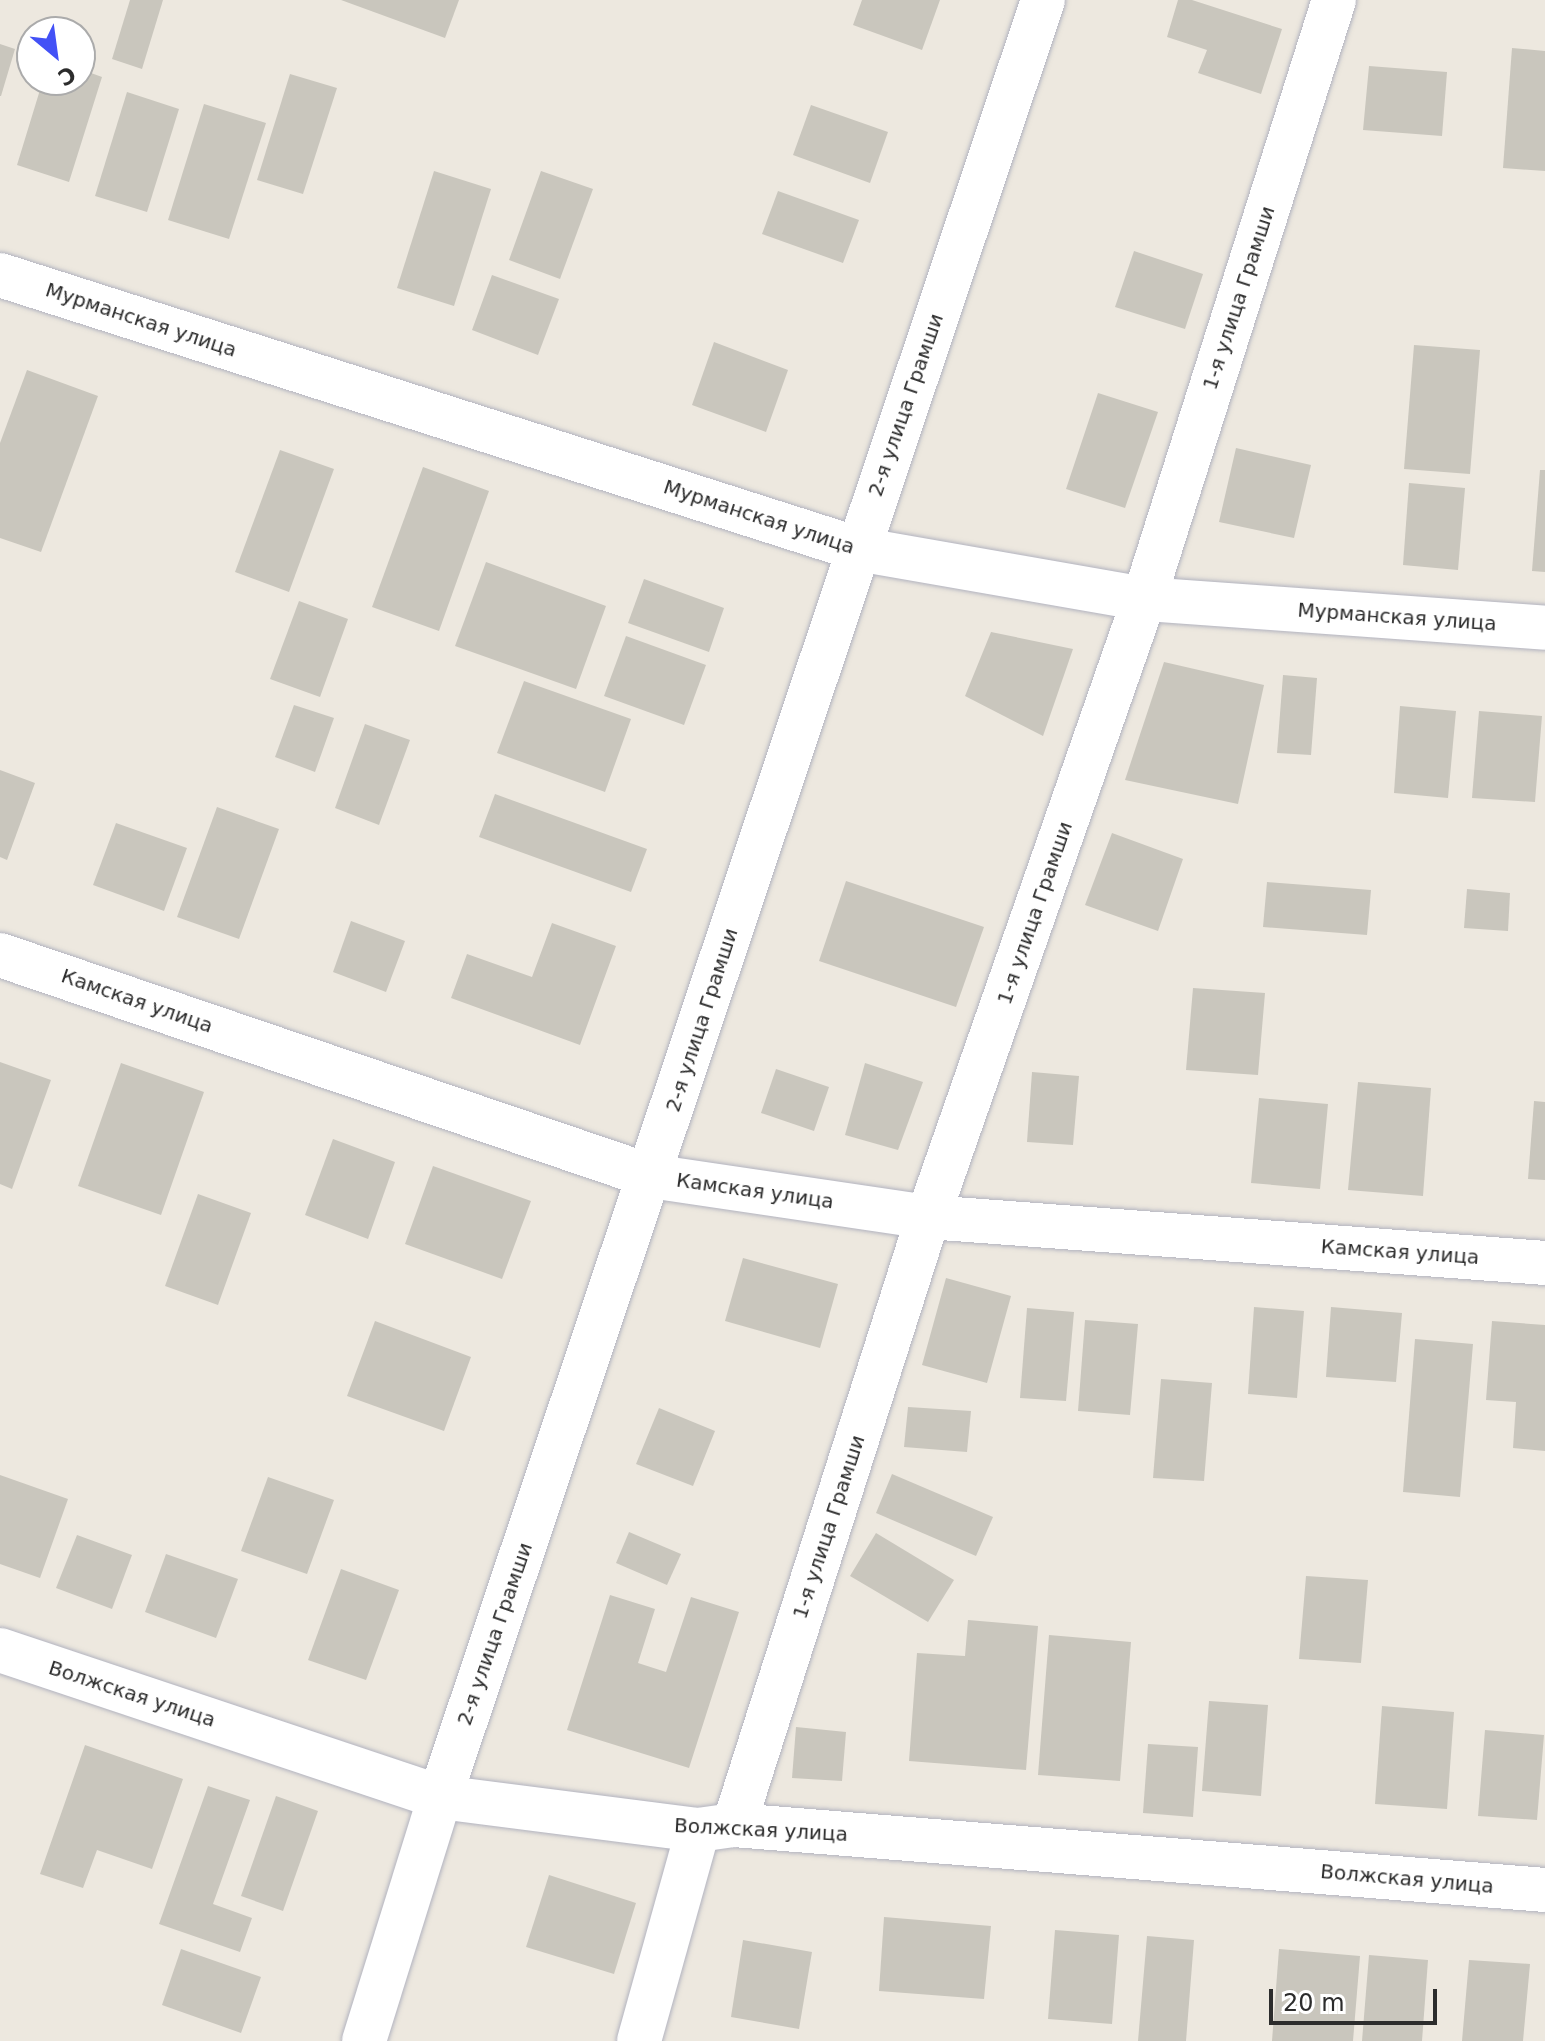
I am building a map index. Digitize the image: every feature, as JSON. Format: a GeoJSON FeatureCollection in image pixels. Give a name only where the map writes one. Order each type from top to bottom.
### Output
{"type":"FeatureCollection","features":[{"type":"Feature","properties":{"kind":"street","name":"2-я улица Грамши"},"geometry":{"type":"LineString","coordinates":[[364,2041],[440,1797],[1043,0]]}},
{"type":"Feature","properties":{"kind":"street","name":"1-я улица Грамши"},"geometry":{"type":"LineString","coordinates":[[639,2041],[1144,599],[1334,0]]}},
{"type":"Feature","properties":{"kind":"street","name":"Мурманская улица"},"geometry":{"type":"LineString","coordinates":[[0,275],[858,549],[1144,599],[1545,628]]}},
{"type":"Feature","properties":{"kind":"street","name":"Камская улица"},"geometry":{"type":"LineString","coordinates":[[0,955],[650,1176],[928,1217],[1545,1263]]}},
{"type":"Feature","properties":{"kind":"street","name":"Волжская улица"},"geometry":{"type":"LineString","coordinates":[[0,1650],[440,1797],[716,1827],[1545,1890]]}},
{"type":"Feature","properties":{"kind":"building"},"geometry":{"type":"Polygon","coordinates":[[[130,0],[163,0],[142,69],[112,59],[130,0]]]}},
{"type":"Feature","properties":{"kind":"building"},"geometry":{"type":"Polygon","coordinates":[[[341,0],[459,0],[445,38],[341,0]]]}},
{"type":"Feature","properties":{"kind":"building"},"geometry":{"type":"Polygon","coordinates":[[[862,0],[940,0],[922,50],[853,25],[862,0]]]}},
{"type":"Feature","properties":{"kind":"building"},"geometry":{"type":"Polygon","coordinates":[[[1178,0],[1192,0],[1282,29],[1261,94],[1198,73],[1207,50],[1167,37],[1178,0]]]}},
{"type":"Feature","properties":{"kind":"building"},"geometry":{"type":"Polygon","coordinates":[[[0,44],[15,49],[1,96],[0,96],[0,44]]]}},
{"type":"Feature","properties":{"kind":"building"},"geometry":{"type":"Polygon","coordinates":[[[1512,48],[1545,51],[1545,171],[1503,168],[1512,48]]]}},
{"type":"Feature","properties":{"kind":"building"},"geometry":{"type":"Polygon","coordinates":[[[1369,66],[1447,72],[1442,136],[1363,130],[1369,66]]]}},
{"type":"Feature","properties":{"kind":"building"},"geometry":{"type":"Polygon","coordinates":[[[290,74],[337,88],[303,194],[257,180],[290,74]]]}},
{"type":"Feature","properties":{"kind":"building"},"geometry":{"type":"Polygon","coordinates":[[[96,75],[102,77],[69,182],[17,165],[38,96],[96,96],[96,75]]]}},
{"type":"Feature","properties":{"kind":"building"},"geometry":{"type":"Polygon","coordinates":[[[127,92],[179,109],[147,212],[95,196],[127,92]]]}},
{"type":"Feature","properties":{"kind":"building"},"geometry":{"type":"Polygon","coordinates":[[[204,104],[266,123],[229,239],[168,220],[204,104]]]}},
{"type":"Feature","properties":{"kind":"building"},"geometry":{"type":"Polygon","coordinates":[[[811,105],[888,132],[870,183],[793,155],[811,105]]]}},
{"type":"Feature","properties":{"kind":"building"},"geometry":{"type":"Polygon","coordinates":[[[434,171],[491,189],[454,306],[397,288],[434,171]]]}},
{"type":"Feature","properties":{"kind":"building"},"geometry":{"type":"Polygon","coordinates":[[[541,171],[593,189],[560,279],[509,260],[541,171]]]}},
{"type":"Feature","properties":{"kind":"building"},"geometry":{"type":"Polygon","coordinates":[[[778,191],[859,220],[843,263],[762,234],[778,191]]]}},
{"type":"Feature","properties":{"kind":"building"},"geometry":{"type":"Polygon","coordinates":[[[1134,251],[1203,274],[1185,329],[1115,307],[1134,251]]]}},
{"type":"Feature","properties":{"kind":"building"},"geometry":{"type":"Polygon","coordinates":[[[492,275],[559,299],[538,355],[472,330],[492,275]]]}},
{"type":"Feature","properties":{"kind":"building"},"geometry":{"type":"Polygon","coordinates":[[[714,342],[788,370],[766,432],[692,405],[714,342]]]}},
{"type":"Feature","properties":{"kind":"building"},"geometry":{"type":"Polygon","coordinates":[[[1414,345],[1480,350],[1470,474],[1404,469],[1414,345]]]}},
{"type":"Feature","properties":{"kind":"building"},"geometry":{"type":"Polygon","coordinates":[[[27,370],[98,396],[41,552],[0,538],[0,443],[27,370]]]}},
{"type":"Feature","properties":{"kind":"building"},"geometry":{"type":"Polygon","coordinates":[[[1098,393],[1158,412],[1125,508],[1066,489],[1098,393]]]}},
{"type":"Feature","properties":{"kind":"building"},"geometry":{"type":"Polygon","coordinates":[[[1236,448],[1311,465],[1294,538],[1219,522],[1236,448]]]}},
{"type":"Feature","properties":{"kind":"building"},"geometry":{"type":"Polygon","coordinates":[[[280,450],[334,469],[289,592],[235,572],[280,450]]]}},
{"type":"Feature","properties":{"kind":"building"},"geometry":{"type":"Polygon","coordinates":[[[423,467],[489,491],[439,631],[372,607],[423,467]]]}},
{"type":"Feature","properties":{"kind":"building"},"geometry":{"type":"Polygon","coordinates":[[[1540,470],[1545,470],[1545,572],[1532,571],[1540,470]]]}},
{"type":"Feature","properties":{"kind":"building"},"geometry":{"type":"Polygon","coordinates":[[[1409,483],[1465,488],[1458,570],[1403,565],[1409,483]]]}},
{"type":"Feature","properties":{"kind":"building"},"geometry":{"type":"Polygon","coordinates":[[[486,562],[606,606],[576,689],[455,646],[486,562]]]}},
{"type":"Feature","properties":{"kind":"building"},"geometry":{"type":"Polygon","coordinates":[[[644,579],[724,608],[709,652],[628,623],[644,579]]]}},
{"type":"Feature","properties":{"kind":"building"},"geometry":{"type":"Polygon","coordinates":[[[299,601],[348,619],[320,697],[270,679],[299,601]]]}},
{"type":"Feature","properties":{"kind":"building"},"geometry":{"type":"Polygon","coordinates":[[[991,632],[1073,649],[1043,736],[965,696],[991,632]]]}},
{"type":"Feature","properties":{"kind":"building"},"geometry":{"type":"Polygon","coordinates":[[[626,636],[706,665],[684,725],[604,696],[626,636]]]}},
{"type":"Feature","properties":{"kind":"building"},"geometry":{"type":"Polygon","coordinates":[[[1164,662],[1264,685],[1238,804],[1125,780],[1164,662]]]}},
{"type":"Feature","properties":{"kind":"building"},"geometry":{"type":"Polygon","coordinates":[[[1283,675],[1317,678],[1311,755],[1277,753],[1283,675]]]}},
{"type":"Feature","properties":{"kind":"building"},"geometry":{"type":"Polygon","coordinates":[[[524,681],[631,719],[605,792],[497,753],[524,681]]]}},
{"type":"Feature","properties":{"kind":"building"},"geometry":{"type":"Polygon","coordinates":[[[294,705],[334,718],[315,772],[275,757],[294,705]]]}},
{"type":"Feature","properties":{"kind":"building"},"geometry":{"type":"Polygon","coordinates":[[[1400,706],[1456,711],[1448,798],[1394,793],[1400,706]]]}},
{"type":"Feature","properties":{"kind":"building"},"geometry":{"type":"Polygon","coordinates":[[[1479,711],[1542,716],[1535,802],[1472,798],[1479,711]]]}},
{"type":"Feature","properties":{"kind":"building"},"geometry":{"type":"Polygon","coordinates":[[[365,724],[410,740],[379,825],[335,808],[365,724]]]}},
{"type":"Feature","properties":{"kind":"building"},"geometry":{"type":"Polygon","coordinates":[[[0,770],[35,783],[7,860],[0,857],[0,770]]]}},
{"type":"Feature","properties":{"kind":"building"},"geometry":{"type":"Polygon","coordinates":[[[495,794],[647,849],[631,892],[479,837],[495,794]]]}},
{"type":"Feature","properties":{"kind":"building"},"geometry":{"type":"Polygon","coordinates":[[[217,807],[279,829],[239,939],[177,917],[217,807]]]}},
{"type":"Feature","properties":{"kind":"building"},"geometry":{"type":"Polygon","coordinates":[[[116,823],[187,848],[164,911],[93,885],[116,823]]]}},
{"type":"Feature","properties":{"kind":"building"},"geometry":{"type":"Polygon","coordinates":[[[1112,833],[1183,859],[1158,931],[1085,905],[1112,833]]]}},
{"type":"Feature","properties":{"kind":"building"},"geometry":{"type":"Polygon","coordinates":[[[846,881],[984,927],[956,1007],[819,961],[846,881]]]}},
{"type":"Feature","properties":{"kind":"building"},"geometry":{"type":"Polygon","coordinates":[[[1267,882],[1371,890],[1367,935],[1263,927],[1267,882]]]}},
{"type":"Feature","properties":{"kind":"building"},"geometry":{"type":"Polygon","coordinates":[[[1467,889],[1510,893],[1508,931],[1464,928],[1467,889]]]}},
{"type":"Feature","properties":{"kind":"building"},"geometry":{"type":"Polygon","coordinates":[[[351,921],[405,941],[386,992],[333,972],[351,921]]]}},
{"type":"Feature","properties":{"kind":"building"},"geometry":{"type":"Polygon","coordinates":[[[552,923],[616,946],[580,1045],[451,998],[467,954],[532,977],[552,923]]]}},
{"type":"Feature","properties":{"kind":"building"},"geometry":{"type":"Polygon","coordinates":[[[1193,988],[1265,993],[1258,1075],[1186,1070],[1193,988]]]}},
{"type":"Feature","properties":{"kind":"building"},"geometry":{"type":"Polygon","coordinates":[[[0,1062],[51,1080],[12,1189],[0,1184],[0,1062]]]}},
{"type":"Feature","properties":{"kind":"building"},"geometry":{"type":"Polygon","coordinates":[[[121,1063],[204,1092],[161,1215],[78,1186],[121,1063]]]}},
{"type":"Feature","properties":{"kind":"building"},"geometry":{"type":"Polygon","coordinates":[[[865,1063],[923,1082],[898,1150],[845,1135],[865,1063]]]}},
{"type":"Feature","properties":{"kind":"building"},"geometry":{"type":"Polygon","coordinates":[[[776,1069],[829,1087],[814,1131],[761,1113],[776,1069]]]}},
{"type":"Feature","properties":{"kind":"building"},"geometry":{"type":"Polygon","coordinates":[[[1032,1072],[1079,1076],[1073,1145],[1027,1142],[1032,1072]]]}},
{"type":"Feature","properties":{"kind":"building"},"geometry":{"type":"Polygon","coordinates":[[[1358,1082],[1431,1088],[1423,1196],[1348,1190],[1358,1082]]]}},
{"type":"Feature","properties":{"kind":"building"},"geometry":{"type":"Polygon","coordinates":[[[1259,1098],[1328,1104],[1320,1189],[1251,1183],[1259,1098]]]}},
{"type":"Feature","properties":{"kind":"building"},"geometry":{"type":"Polygon","coordinates":[[[1534,1101],[1545,1102],[1545,1180],[1528,1179],[1534,1101]]]}},
{"type":"Feature","properties":{"kind":"building"},"geometry":{"type":"Polygon","coordinates":[[[333,1139],[395,1162],[368,1239],[305,1215],[333,1139]]]}},
{"type":"Feature","properties":{"kind":"building"},"geometry":{"type":"Polygon","coordinates":[[[433,1166],[531,1201],[502,1279],[405,1244],[433,1166]]]}},
{"type":"Feature","properties":{"kind":"building"},"geometry":{"type":"Polygon","coordinates":[[[198,1194],[251,1213],[218,1305],[165,1286],[198,1194]]]}},
{"type":"Feature","properties":{"kind":"building"},"geometry":{"type":"Polygon","coordinates":[[[743,1258],[838,1284],[820,1348],[725,1321],[743,1258]]]}},
{"type":"Feature","properties":{"kind":"building"},"geometry":{"type":"Polygon","coordinates":[[[946,1278],[1011,1296],[987,1383],[922,1365],[946,1278]]]}},
{"type":"Feature","properties":{"kind":"building"},"geometry":{"type":"Polygon","coordinates":[[[1254,1307],[1304,1311],[1297,1398],[1248,1394],[1254,1307]]]}},
{"type":"Feature","properties":{"kind":"building"},"geometry":{"type":"Polygon","coordinates":[[[1331,1307],[1402,1313],[1396,1382],[1326,1377],[1331,1307]]]}},
{"type":"Feature","properties":{"kind":"building"},"geometry":{"type":"Polygon","coordinates":[[[1027,1308],[1074,1312],[1066,1401],[1020,1398],[1027,1308]]]}},
{"type":"Feature","properties":{"kind":"building"},"geometry":{"type":"Polygon","coordinates":[[[1085,1320],[1138,1324],[1130,1415],[1078,1411],[1085,1320]]]}},
{"type":"Feature","properties":{"kind":"building"},"geometry":{"type":"Polygon","coordinates":[[[375,1321],[471,1357],[444,1431],[347,1396],[375,1321]]]}},
{"type":"Feature","properties":{"kind":"building"},"geometry":{"type":"Polygon","coordinates":[[[1492,1321],[1545,1325],[1545,1451],[1513,1448],[1516,1402],[1486,1400],[1492,1321]]]}},
{"type":"Feature","properties":{"kind":"building"},"geometry":{"type":"Polygon","coordinates":[[[1415,1339],[1473,1344],[1460,1497],[1403,1492],[1415,1339]]]}},
{"type":"Feature","properties":{"kind":"building"},"geometry":{"type":"Polygon","coordinates":[[[1161,1379],[1212,1383],[1204,1481],[1153,1478],[1161,1379]]]}},
{"type":"Feature","properties":{"kind":"building"},"geometry":{"type":"Polygon","coordinates":[[[908,1407],[971,1411],[967,1452],[904,1447],[908,1407]]]}},
{"type":"Feature","properties":{"kind":"building"},"geometry":{"type":"Polygon","coordinates":[[[659,1408],[715,1431],[693,1486],[636,1464],[659,1408]]]}},
{"type":"Feature","properties":{"kind":"building"},"geometry":{"type":"Polygon","coordinates":[[[892,1474],[993,1517],[976,1556],[876,1513],[892,1474]]]}},
{"type":"Feature","properties":{"kind":"building"},"geometry":{"type":"Polygon","coordinates":[[[0,1475],[68,1499],[40,1578],[0,1564],[0,1475]]]}},
{"type":"Feature","properties":{"kind":"building"},"geometry":{"type":"Polygon","coordinates":[[[268,1477],[334,1500],[307,1574],[241,1551],[268,1477]]]}},
{"type":"Feature","properties":{"kind":"building"},"geometry":{"type":"Polygon","coordinates":[[[629,1532],[681,1554],[667,1585],[616,1563],[629,1532]]]}},
{"type":"Feature","properties":{"kind":"building"},"geometry":{"type":"Polygon","coordinates":[[[876,1533],[954,1580],[928,1622],[850,1576],[876,1533]]]}},
{"type":"Feature","properties":{"kind":"building"},"geometry":{"type":"Polygon","coordinates":[[[77,1535],[132,1555],[112,1609],[56,1588],[77,1535]]]}},
{"type":"Feature","properties":{"kind":"building"},"geometry":{"type":"Polygon","coordinates":[[[166,1554],[238,1579],[216,1638],[145,1612],[166,1554]]]}},
{"type":"Feature","properties":{"kind":"building"},"geometry":{"type":"Polygon","coordinates":[[[341,1569],[399,1590],[366,1680],[308,1660],[341,1569]]]}},
{"type":"Feature","properties":{"kind":"building"},"geometry":{"type":"Polygon","coordinates":[[[1306,1576],[1368,1580],[1361,1663],[1299,1659],[1306,1576]]]}},
{"type":"Feature","properties":{"kind":"building"},"geometry":{"type":"Polygon","coordinates":[[[610,1595],[655,1609],[638,1663],[666,1672],[691,1597],[739,1612],[689,1768],[567,1730],[610,1595]]]}},
{"type":"Feature","properties":{"kind":"building"},"geometry":{"type":"Polygon","coordinates":[[[968,1620],[1038,1626],[1026,1770],[909,1761],[917,1653],[965,1656],[968,1620]]]}},
{"type":"Feature","properties":{"kind":"building"},"geometry":{"type":"Polygon","coordinates":[[[1049,1635],[1131,1642],[1120,1781],[1038,1775],[1049,1635]]]}},
{"type":"Feature","properties":{"kind":"building"},"geometry":{"type":"Polygon","coordinates":[[[1209,1701],[1268,1705],[1261,1796],[1202,1791],[1209,1701]]]}},
{"type":"Feature","properties":{"kind":"building"},"geometry":{"type":"Polygon","coordinates":[[[1382,1706],[1454,1712],[1447,1809],[1375,1804],[1382,1706]]]}},
{"type":"Feature","properties":{"kind":"building"},"geometry":{"type":"Polygon","coordinates":[[[796,1727],[846,1732],[842,1781],[792,1778],[796,1727]]]}},
{"type":"Feature","properties":{"kind":"building"},"geometry":{"type":"Polygon","coordinates":[[[1485,1730],[1544,1735],[1537,1820],[1478,1816],[1485,1730]]]}},
{"type":"Feature","properties":{"kind":"building"},"geometry":{"type":"Polygon","coordinates":[[[1148,1744],[1198,1747],[1193,1817],[1143,1813],[1148,1744]]]}},
{"type":"Feature","properties":{"kind":"building"},"geometry":{"type":"Polygon","coordinates":[[[85,1745],[183,1779],[152,1869],[97,1850],[83,1888],[40,1874],[85,1745]]]}},
{"type":"Feature","properties":{"kind":"building"},"geometry":{"type":"Polygon","coordinates":[[[208,1786],[250,1800],[213,1904],[252,1918],[240,1952],[159,1924],[208,1786]]]}},
{"type":"Feature","properties":{"kind":"building"},"geometry":{"type":"Polygon","coordinates":[[[276,1796],[318,1811],[283,1911],[241,1896],[276,1796]]]}},
{"type":"Feature","properties":{"kind":"building"},"geometry":{"type":"Polygon","coordinates":[[[549,1875],[636,1903],[614,1974],[526,1947],[549,1875]]]}},
{"type":"Feature","properties":{"kind":"building"},"geometry":{"type":"Polygon","coordinates":[[[884,1917],[991,1926],[984,1999],[879,1991],[884,1917]]]}},
{"type":"Feature","properties":{"kind":"building"},"geometry":{"type":"Polygon","coordinates":[[[1055,1930],[1119,1935],[1112,2024],[1048,2019],[1055,1930]]]}},
{"type":"Feature","properties":{"kind":"building"},"geometry":{"type":"Polygon","coordinates":[[[1147,1936],[1194,1940],[1186,2041],[1138,2041],[1147,1936]]]}},
{"type":"Feature","properties":{"kind":"building"},"geometry":{"type":"Polygon","coordinates":[[[743,1940],[812,1952],[799,2029],[731,2017],[743,1940]]]}},
{"type":"Feature","properties":{"kind":"building"},"geometry":{"type":"Polygon","coordinates":[[[181,1949],[261,1977],[241,2033],[162,2005],[181,1949]]]}},
{"type":"Feature","properties":{"kind":"building"},"geometry":{"type":"Polygon","coordinates":[[[1279,1949],[1360,1956],[1353,2041],[1272,2041],[1279,1949]]]}},
{"type":"Feature","properties":{"kind":"building"},"geometry":{"type":"Polygon","coordinates":[[[1369,1955],[1428,1960],[1422,2041],[1362,2041],[1369,1955]]]}},
{"type":"Feature","properties":{"kind":"building"},"geometry":{"type":"Polygon","coordinates":[[[1469,1960],[1530,1964],[1523,2041],[1462,2041],[1469,1960]]]}}]}
